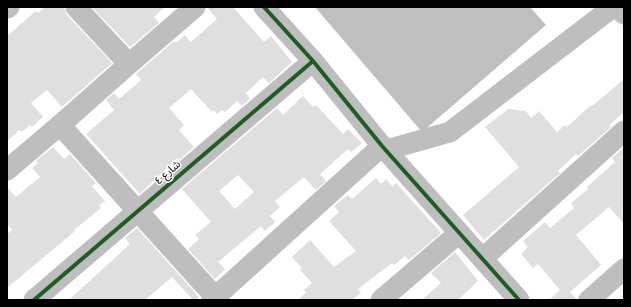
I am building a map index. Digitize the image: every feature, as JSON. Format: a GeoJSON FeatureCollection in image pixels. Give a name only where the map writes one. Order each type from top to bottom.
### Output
{"type":"FeatureCollection","features":[{"type":"Feature","properties":{"kind":"main road"},"geometry":{"type":"LineString","coordinates":[[618,7],[624,14]]}},
{"type":"Feature","properties":{"kind":"street"},"geometry":{"type":"LineString","coordinates":[[76,7],[128,64]]}},
{"type":"Feature","properties":{"kind":"street"},"geometry":{"type":"LineString","coordinates":[[7,170],[195,7]]}},
{"type":"Feature","properties":{"kind":"street"},"geometry":{"type":"LineString","coordinates":[[264,7],[313,61],[384,148],[519,300]]}},
{"type":"Feature","properties":{"kind":"street"},"geometry":{"type":"LineString","coordinates":[[60,125],[215,299],[384,148],[450,132],[613,7]]}},
{"type":"Feature","properties":{"kind":"street","name":"شارع ٤"},"geometry":{"type":"LineString","coordinates":[[34,300],[313,61]]}},
{"type":"Feature","properties":{"kind":"street"},"geometry":{"type":"LineString","coordinates":[[482,258],[624,131]]}},
{"type":"Feature","properties":{"kind":"street"},"geometry":{"type":"LineString","coordinates":[[381,300],[459,233]]}},
{"type":"Feature","properties":{"kind":"street"},"geometry":{"type":"LineString","coordinates":[[589,300],[624,270]]}},
{"type":"Feature","properties":{"kind":"shaded area"},"geometry":{"type":"Polygon","coordinates":[[[315,7],[530,7],[546,25],[422,132],[315,7]]]}},
{"type":"Feature","properties":{"kind":"building"},"geometry":{"type":"Polygon","coordinates":[[[45,7],[64,7],[67,15],[112,63],[62,107],[47,90],[31,103],[43,117],[32,127],[30,125],[22,132],[20,130],[7,141],[7,36],[36,11],[38,13],[45,7]]]}},
{"type":"Feature","properties":{"kind":"building"},"geometry":{"type":"Polygon","coordinates":[[[92,7],[165,7],[154,17],[159,23],[130,47],[92,7]]]}},
{"type":"Feature","properties":{"kind":"building"},"geometry":{"type":"Polygon","coordinates":[[[207,7],[233,7],[264,42],[271,36],[292,62],[269,83],[263,77],[246,93],[250,99],[242,106],[237,101],[225,112],[222,110],[217,114],[213,110],[212,112],[191,89],[169,108],[184,125],[179,130],[194,147],[179,160],[177,158],[140,194],[86,134],[114,110],[106,100],[114,93],[119,99],[141,80],[136,74],[174,41],[176,43],[185,35],[191,42],[217,19],[207,7]]]}},
{"type":"Feature","properties":{"kind":"building"},"geometry":{"type":"Polygon","coordinates":[[[624,79],[624,112],[609,125],[611,127],[578,156],[576,154],[558,171],[560,173],[484,240],[463,215],[519,167],[485,127],[508,109],[526,111],[531,118],[539,111],[557,132],[565,125],[567,127],[591,105],[592,106],[624,79]]]}},
{"type":"Feature","properties":{"kind":"building"},"geometry":{"type":"Polygon","coordinates":[[[303,96],[313,107],[316,105],[343,134],[348,129],[362,143],[351,152],[348,149],[320,174],[326,181],[316,190],[304,177],[275,201],[280,207],[270,216],[275,222],[265,231],[261,226],[218,262],[225,269],[215,279],[188,249],[199,239],[195,235],[211,222],[182,189],[277,108],[283,115],[303,96]],[[238,175],[219,191],[235,209],[254,192],[238,175]]]}},
{"type":"Feature","properties":{"kind":"building"},"geometry":{"type":"Polygon","coordinates":[[[53,147],[64,159],[70,154],[96,183],[92,186],[105,201],[99,206],[101,208],[7,288],[7,234],[12,230],[7,224],[7,187],[16,197],[40,177],[32,168],[38,163],[36,161],[53,147]]]}},
{"type":"Feature","properties":{"kind":"building"},"geometry":{"type":"Polygon","coordinates":[[[624,147],[624,224],[609,207],[576,235],[601,265],[570,292],[577,300],[549,300],[560,290],[538,264],[533,268],[521,254],[528,247],[523,241],[545,222],[550,228],[574,208],[571,203],[588,189],[587,187],[615,162],[612,158],[624,147]]]}},
{"type":"Feature","properties":{"kind":"building"},"geometry":{"type":"Polygon","coordinates":[[[376,178],[381,184],[386,179],[392,186],[396,183],[441,233],[409,260],[405,256],[394,265],[392,263],[358,289],[361,293],[352,300],[298,300],[306,292],[304,290],[312,283],[300,270],[302,268],[292,257],[310,240],[334,267],[356,251],[329,221],[339,212],[334,206],[348,195],[352,199],[376,178]]]}},
{"type":"Feature","properties":{"kind":"building"},"geometry":{"type":"Polygon","coordinates":[[[137,228],[199,297],[196,300],[193,300],[172,277],[145,300],[69,300],[130,244],[125,238],[137,228]]]}},
{"type":"Feature","properties":{"kind":"building"},"geometry":{"type":"Polygon","coordinates":[[[455,252],[478,281],[458,300],[422,300],[441,283],[431,273],[455,252]]]}},
{"type":"Feature","properties":{"kind":"cycle path"},"geometry":{"type":"LineString","coordinates":[[264,7],[313,61],[382,146],[519,300]]}},
{"type":"Feature","properties":{"kind":"cycle path"},"geometry":{"type":"LineString","coordinates":[[34,300],[313,61]]}}]}
